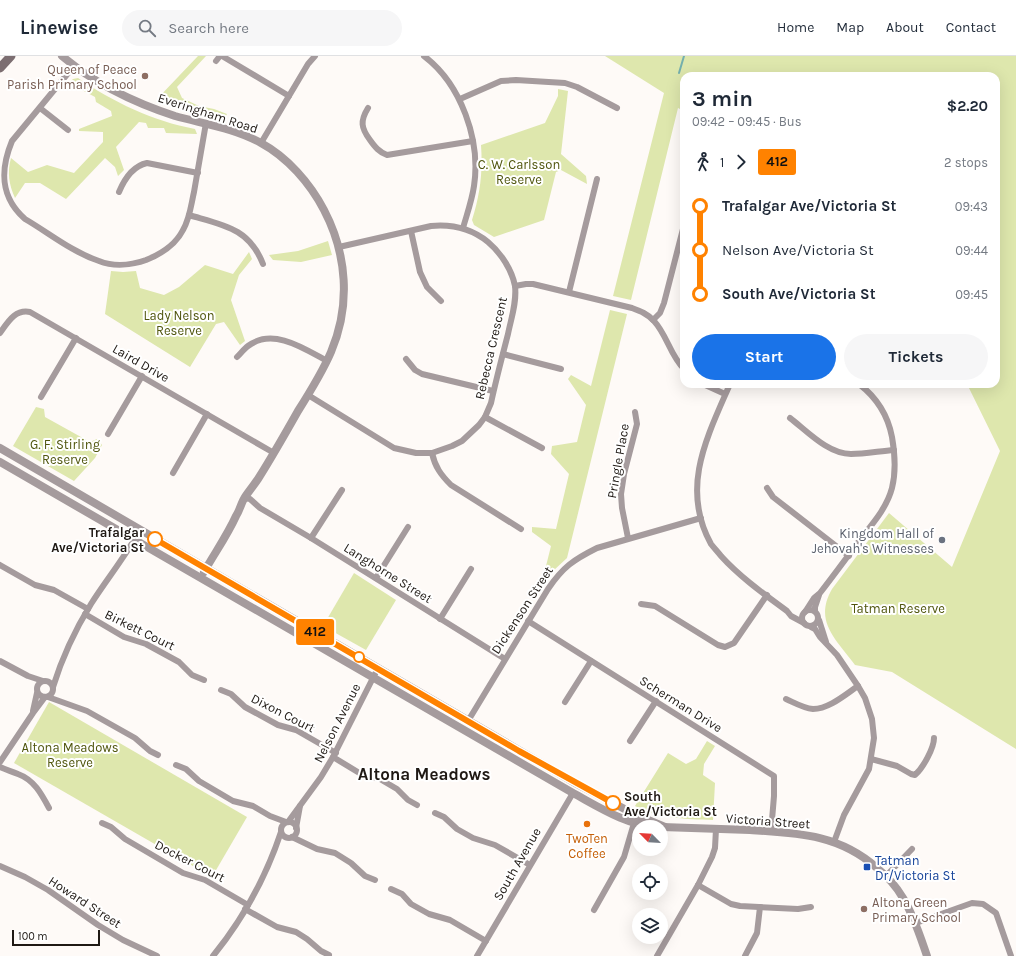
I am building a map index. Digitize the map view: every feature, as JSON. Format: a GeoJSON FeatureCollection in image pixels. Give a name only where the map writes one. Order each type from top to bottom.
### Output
{"type":"FeatureCollection","features":[{"type":"Feature","properties":{"kind":"main road"},"geometry":{"type":"LineString","coordinates":[[0,68],[11,56]]}},
{"type":"Feature","properties":{"kind":"street","name":"Everingham Road"},"geometry":{"type":"LineString","coordinates":[[62,56],[97,81],[137,103],[176,116],[236,132],[261,143],[279,155],[299,173],[320,202],[331,223],[339,248],[344,280],[341,321],[327,361],[201,578]]}},
{"type":"Feature","properties":{"kind":"street"},"geometry":{"type":"LineString","coordinates":[[216,61],[221,56],[289,96]]}},
{"type":"Feature","properties":{"kind":"street"},"geometry":{"type":"LineString","coordinates":[[261,143],[308,64],[315,56]]}},
{"type":"Feature","properties":{"kind":"street"},"geometry":{"type":"LineString","coordinates":[[427,57],[460,99],[473,141],[475,165],[474,186],[463,228]]}},
{"type":"Feature","properties":{"kind":"street"},"geometry":{"type":"LineString","coordinates":[[74,66],[12,141],[3,162],[1,182],[10,202],[17,212],[84,255],[100,262],[113,264],[132,264],[141,262],[166,250],[184,230],[190,215],[206,123]]}},
{"type":"Feature","properties":{"kind":"street"},"geometry":{"type":"LineString","coordinates":[[460,99],[501,81],[516,80],[565,83],[577,87],[617,108]]}},
{"type":"Feature","properties":{"kind":"street"},"geometry":{"type":"LineString","coordinates":[[40,108],[68,130]]}},
{"type":"Feature","properties":{"kind":"street"},"geometry":{"type":"LineString","coordinates":[[368,108],[363,119],[363,131],[375,148],[387,155],[473,141]]}},
{"type":"Feature","properties":{"kind":"street"},"geometry":{"type":"LineString","coordinates":[[119,192],[125,180],[140,165],[147,163],[198,173]]}},
{"type":"Feature","properties":{"kind":"street"},"geometry":{"type":"LineString","coordinates":[[569,292],[597,179]]}},
{"type":"Feature","properties":{"kind":"street"},"geometry":{"type":"LineString","coordinates":[[190,215],[228,226],[242,234],[253,245],[263,264]]}},
{"type":"Feature","properties":{"kind":"street","name":"Rebecca Crescent"},"geometry":{"type":"LineString","coordinates":[[308,395],[394,448],[416,453],[432,453],[452,446],[471,434],[485,417],[491,403],[513,313],[515,286],[508,266],[495,248],[481,236],[463,228],[440,225],[339,248]]}},
{"type":"Feature","properties":{"kind":"street"},"geometry":{"type":"LineString","coordinates":[[411,231],[427,287],[441,301]]}},
{"type":"Feature","properties":{"kind":"street"},"geometry":{"type":"LineString","coordinates":[[653,320],[660,313],[664,303],[680,241]]}},
{"type":"Feature","properties":{"kind":"street"},"geometry":{"type":"LineString","coordinates":[[515,286],[533,284],[632,308],[644,313],[653,320],[674,357],[680,364]]}},
{"type":"Feature","properties":{"kind":"street","name":"Laird Drive"},"geometry":{"type":"LineString","coordinates":[[0,333],[17,313],[23,311],[36,315],[274,452]]}},
{"type":"Feature","properties":{"kind":"street"},"geometry":{"type":"LineString","coordinates":[[41,397],[76,338]]}},
{"type":"Feature","properties":{"kind":"street"},"geometry":{"type":"LineString","coordinates":[[237,357],[249,345],[261,339],[278,339],[295,345],[327,361]]}},
{"type":"Feature","properties":{"kind":"street"},"geometry":{"type":"LineString","coordinates":[[503,354],[561,369]]}},
{"type":"Feature","properties":{"kind":"street"},"geometry":{"type":"LineString","coordinates":[[406,359],[414,370],[422,374],[493,391]]}},
{"type":"Feature","properties":{"kind":"street"},"geometry":{"type":"LineString","coordinates":[[108,434],[142,376]]}},
{"type":"Feature","properties":{"kind":"street"},"geometry":{"type":"LineString","coordinates":[[712,388],[725,394]]}},
{"type":"Feature","properties":{"kind":"street"},"geometry":{"type":"LineString","coordinates":[[728,388],[701,456],[696,480],[697,497],[701,518],[712,545],[730,565],[787,611],[791,616],[815,629],[820,637],[837,655],[858,686],[865,698],[872,719],[874,738],[869,769],[844,815],[834,842]]}},
{"type":"Feature","properties":{"kind":"street"},"geometry":{"type":"LineString","coordinates":[[804,623],[802,621],[804,613],[814,598],[820,593],[882,511],[889,498],[895,476],[894,450],[891,431],[885,416],[876,401],[864,388]]}},
{"type":"Feature","properties":{"kind":"street","name":"Pringle Place"},"geometry":{"type":"LineString","coordinates":[[628,538],[622,508],[621,494],[624,474],[637,424],[635,412]]}},
{"type":"Feature","properties":{"kind":"street"},"geometry":{"type":"LineString","coordinates":[[174,473],[207,414]]}},
{"type":"Feature","properties":{"kind":"street"},"geometry":{"type":"LineString","coordinates":[[485,417],[542,448]]}},
{"type":"Feature","properties":{"kind":"street"},"geometry":{"type":"LineString","coordinates":[[790,418],[832,449],[841,452],[850,454],[894,450]]}},
{"type":"Feature","properties":{"kind":"street","name":"Victoria Street"},"geometry":{"type":"LineString","coordinates":[[0,448],[635,819]]}},
{"type":"Feature","properties":{"kind":"street"},"geometry":{"type":"LineString","coordinates":[[432,453],[435,464],[442,476],[451,485],[521,529]]}},
{"type":"Feature","properties":{"kind":"street","name":"Victoria Street"},"geometry":{"type":"LineString","coordinates":[[0,462],[603,810],[635,819]]}},
{"type":"Feature","properties":{"kind":"street"},"geometry":{"type":"LineString","coordinates":[[767,488],[773,497],[848,556]]}},
{"type":"Feature","properties":{"kind":"street"},"geometry":{"type":"LineString","coordinates":[[311,538],[342,490]]}},
{"type":"Feature","properties":{"kind":"street","name":"Langhorne Street"},"geometry":{"type":"LineString","coordinates":[[247,500],[376,578],[504,659]]}},
{"type":"Feature","properties":{"kind":"street","name":"Dickenson Street"},"geometry":{"type":"LineString","coordinates":[[462,730],[528,621],[560,572],[569,564],[582,555],[597,548],[701,518]]}},
{"type":"Feature","properties":{"kind":"street"},"geometry":{"type":"LineString","coordinates":[[376,578],[408,527]]}},
{"type":"Feature","properties":{"kind":"street"},"geometry":{"type":"LineString","coordinates":[[0,761],[33,713],[51,694],[58,670],[86,612],[140,530]]}},
{"type":"Feature","properties":{"kind":"street","name":"Birkett Court"},"geometry":{"type":"LineString","coordinates":[[0,565],[35,585],[54,590],[124,637],[146,644],[179,662],[192,675],[204,680]]}},
{"type":"Feature","properties":{"kind":"street"},"geometry":{"type":"LineString","coordinates":[[440,619],[471,569]]}},
{"type":"Feature","properties":{"kind":"street"},"geometry":{"type":"LineString","coordinates":[[820,593],[815,611],[818,616],[826,643]]}},
{"type":"Feature","properties":{"kind":"street"},"geometry":{"type":"LineString","coordinates":[[641,604],[655,606],[718,645],[725,647],[734,643],[767,595]]}},
{"type":"Feature","properties":{"kind":"street"},"geometry":{"type":"LineString","coordinates":[[787,611],[796,614],[804,613],[808,610],[815,611]]}},
{"type":"Feature","properties":{"kind":"street"},"geometry":{"type":"LineString","coordinates":[[811,627],[819,620]]}},
{"type":"Feature","properties":{"kind":"street","name":"Scherman Drive"},"geometry":{"type":"LineString","coordinates":[[528,621],[774,776],[771,832]]}},
{"type":"Feature","properties":{"kind":"street"},"geometry":{"type":"LineString","coordinates":[[0,661],[28,676],[50,683],[61,701]]}},
{"type":"Feature","properties":{"kind":"street"},"geometry":{"type":"LineString","coordinates":[[565,702],[591,661]]}},
{"type":"Feature","properties":{"kind":"street","name":"Nelson Avenue"},"geometry":{"type":"LineString","coordinates":[[287,822],[300,806],[335,755],[378,668]]}},
{"type":"Feature","properties":{"kind":"street"},"geometry":{"type":"LineString","coordinates":[[33,713],[38,684],[58,670]]}},
{"type":"Feature","properties":{"kind":"street"},"geometry":{"type":"LineString","coordinates":[[28,676],[33,681],[41,696],[86,710],[135,738],[150,751],[158,755]]}},
{"type":"Feature","properties":{"kind":"street"},"geometry":{"type":"LineString","coordinates":[[786,699],[802,706],[814,709],[824,707],[834,702],[858,686]]}},
{"type":"Feature","properties":{"kind":"street","name":"Dixon Court"},"geometry":{"type":"LineString","coordinates":[[221,690],[231,694],[244,707],[278,725],[296,730],[361,774],[380,779],[397,789],[408,800],[417,805]]}},
{"type":"Feature","properties":{"kind":"street"},"geometry":{"type":"LineString","coordinates":[[630,741],[656,701]]}},
{"type":"Feature","properties":{"kind":"street"},"geometry":{"type":"LineString","coordinates":[[871,759],[897,766],[915,775],[933,748],[934,738]]}},
{"type":"Feature","properties":{"kind":"street"},"geometry":{"type":"LineString","coordinates":[[176,765],[186,769],[200,782],[233,801],[253,806],[270,816],[292,823],[305,842]]}},
{"type":"Feature","properties":{"kind":"street"},"geometry":{"type":"LineString","coordinates":[[0,767],[31,781],[40,792],[49,808]]}},
{"type":"Feature","properties":{"kind":"street","name":"South Avenue"},"geometry":{"type":"LineString","coordinates":[[477,956],[577,784]]}},
{"type":"Feature","properties":{"kind":"street","name":"Nelson Avenue"},"geometry":{"type":"LineString","coordinates":[[297,829],[300,806]]}},
{"type":"Feature","properties":{"kind":"street"},"geometry":{"type":"LineString","coordinates":[[435,814],[444,817],[456,828],[473,838],[495,845],[530,865]]}},
{"type":"Feature","properties":{"kind":"street"},"geometry":{"type":"LineString","coordinates":[[270,816],[276,822],[283,836],[305,842],[317,849],[335,853],[351,863],[365,876],[375,880]]}},
{"type":"Feature","properties":{"kind":"street"},"geometry":{"type":"LineString","coordinates":[[594,910],[624,858],[635,819]]}},
{"type":"Feature","properties":{"kind":"street"},"geometry":{"type":"LineString","coordinates":[[214,956],[256,891],[273,854],[282,825],[287,822]]}},
{"type":"Feature","properties":{"kind":"street","name":"Docker Court"},"geometry":{"type":"LineString","coordinates":[[102,823],[111,827],[125,839],[183,873],[205,880],[276,927],[296,932],[321,951],[330,955]]}},
{"type":"Feature","properties":{"kind":"street","name":"Victoria Street"},"geometry":{"type":"LineString","coordinates":[[668,827],[796,833],[823,838],[847,847],[867,859],[886,876],[902,896],[916,923],[927,956]]}},
{"type":"Feature","properties":{"kind":"street"},"geometry":{"type":"LineString","coordinates":[[273,854],[283,841],[295,835],[297,829]]}},
{"type":"Feature","properties":{"kind":"street"},"geometry":{"type":"LineString","coordinates":[[657,956],[698,885],[712,857],[715,848],[716,829]]}},
{"type":"Feature","properties":{"kind":"street"},"geometry":{"type":"LineString","coordinates":[[886,876],[912,849]]}},
{"type":"Feature","properties":{"kind":"street","name":"Howard Street"},"geometry":{"type":"LineString","coordinates":[[0,866],[21,875],[48,890],[98,925],[123,940],[157,956]]}},
{"type":"Feature","properties":{"kind":"street"},"geometry":{"type":"LineString","coordinates":[[698,885],[731,904],[740,906],[798,909],[811,907]]}},
{"type":"Feature","properties":{"kind":"street"},"geometry":{"type":"LineString","coordinates":[[391,889],[402,894],[411,904],[428,914],[450,920],[486,941]]}},
{"type":"Feature","properties":{"kind":"street"},"geometry":{"type":"LineString","coordinates":[[916,923],[972,903],[983,904],[996,913],[1011,956]]}},
{"type":"Feature","properties":{"kind":"street"},"geometry":{"type":"LineString","coordinates":[[745,956],[757,933],[760,907]]}},
{"type":"Feature","properties":{"kind":"green space"},"geometry":{"type":"Polygon","coordinates":[[[198,56],[206,56],[177,87],[182,98],[199,106],[214,109],[227,114],[224,119],[166,104],[158,98],[198,56]]]}},
{"type":"Feature","properties":{"kind":"green space","name":"Tatman Reserve"},"geometry":{"type":"Polygon","coordinates":[[[605,56],[1016,56],[1016,749],[892,672],[855,665],[830,630],[826,621],[825,611],[832,589],[889,513],[952,567],[1000,451],[969,388],[1000,388],[1000,72],[680,72],[680,109],[678,108],[631,300],[613,296],[664,93],[605,56]]]}},
{"type":"Feature","properties":{"kind":"green space"},"geometry":{"type":"Polygon","coordinates":[[[78,78],[119,103],[149,116],[195,129],[197,134],[166,133],[164,128],[148,128],[146,123],[139,122],[116,147],[124,170],[118,176],[115,167],[105,158],[66,199],[40,183],[25,183],[15,198],[9,178],[11,158],[28,172],[47,165],[74,173],[103,142],[103,132],[79,131],[79,129],[112,116],[111,111],[96,102],[95,97],[69,83],[73,79],[78,78]]]}},
{"type":"Feature","properties":{"kind":"green space","name":"C. W. Carlsson Reserve"},"geometry":{"type":"Polygon","coordinates":[[[558,89],[568,91],[561,154],[586,176],[587,184],[561,170],[556,172],[544,220],[494,237],[474,225],[472,220],[480,183],[482,165],[481,145],[545,123],[558,96],[558,89]]]}},
{"type":"Feature","properties":{"kind":"green space"},"geometry":{"type":"Polygon","coordinates":[[[328,241],[332,255],[301,262],[273,260],[269,255],[298,251],[328,241]]]}},
{"type":"Feature","properties":{"kind":"green space","name":"Lady Nelson Reserve"},"geometry":{"type":"Polygon","coordinates":[[[249,252],[252,259],[239,275],[231,300],[245,341],[240,345],[224,322],[216,324],[190,367],[105,314],[111,271],[136,271],[140,288],[164,295],[179,287],[205,265],[233,274],[249,252]]]}},
{"type":"Feature","properties":{"kind":"green space"},"geometry":{"type":"Polygon","coordinates":[[[610,310],[627,314],[567,558],[553,571],[541,586],[551,546],[532,532],[532,527],[556,529],[569,474],[551,454],[552,446],[577,442],[586,405],[568,379],[571,375],[591,386],[610,310]]]}},
{"type":"Feature","properties":{"kind":"green space","name":"G. F. Stirling Reserve"},"geometry":{"type":"Polygon","coordinates":[[[36,407],[44,409],[45,417],[90,442],[97,439],[102,445],[95,458],[74,481],[13,446],[36,407]]]}},
{"type":"Feature","properties":{"kind":"green space"},"geometry":{"type":"Polygon","coordinates":[[[354,573],[396,600],[366,650],[323,626],[354,573]]]}},
{"type":"Feature","properties":{"kind":"green space","name":"Altona Meadows Reserve"},"geometry":{"type":"Polygon","coordinates":[[[49,702],[247,817],[212,877],[14,763],[49,702]]]}},
{"type":"Feature","properties":{"kind":"green space"},"geometry":{"type":"Polygon","coordinates":[[[707,741],[715,746],[704,764],[703,775],[715,783],[713,820],[683,819],[664,816],[654,814],[635,806],[668,753],[686,764],[696,759],[707,741]]]}},
{"type":"Feature","properties":{"kind":"waterway"},"geometry":{"type":"LineString","coordinates":[[679,73],[684,56]]}},
{"type":"Feature","properties":{"kind":"bus line","name":"412"},"geometry":{"type":"LineString","coordinates":[[155,539],[519,751],[613,803]]}},
{"type":"Feature","properties":{"kind":"place","name":"Queen of Peace Parish Primary School"},"geometry":{"type":"Point","coordinates":[145,76]}},
{"type":"Feature","properties":{"kind":"place","name":"Trafalgar Ave/Victoria St"},"geometry":{"type":"Point","coordinates":[155,539]}},
{"type":"Feature","properties":{"kind":"place","name":"Kingdom Hall of Jehovah's Witnesses"},"geometry":{"type":"Point","coordinates":[942,540]}},
{"type":"Feature","properties":{"kind":"place","name":"South Ave/Victoria St"},"geometry":{"type":"Point","coordinates":[613,803]}},
{"type":"Feature","properties":{"kind":"place","name":"TwoTen Coffee"},"geometry":{"type":"Point","coordinates":[587,824]}},
{"type":"Feature","properties":{"kind":"place","name":"Tatman Dr/Victoria St"},"geometry":{"type":"Point","coordinates":[867,867]}},
{"type":"Feature","properties":{"kind":"place","name":"Altona Green Primary School"},"geometry":{"type":"Point","coordinates":[864,909]}},
{"type":"Feature","properties":{"kind":"district","name":"Altona Meadows"},"geometry":{"type":"Point","coordinates":[424,774]}}]}
